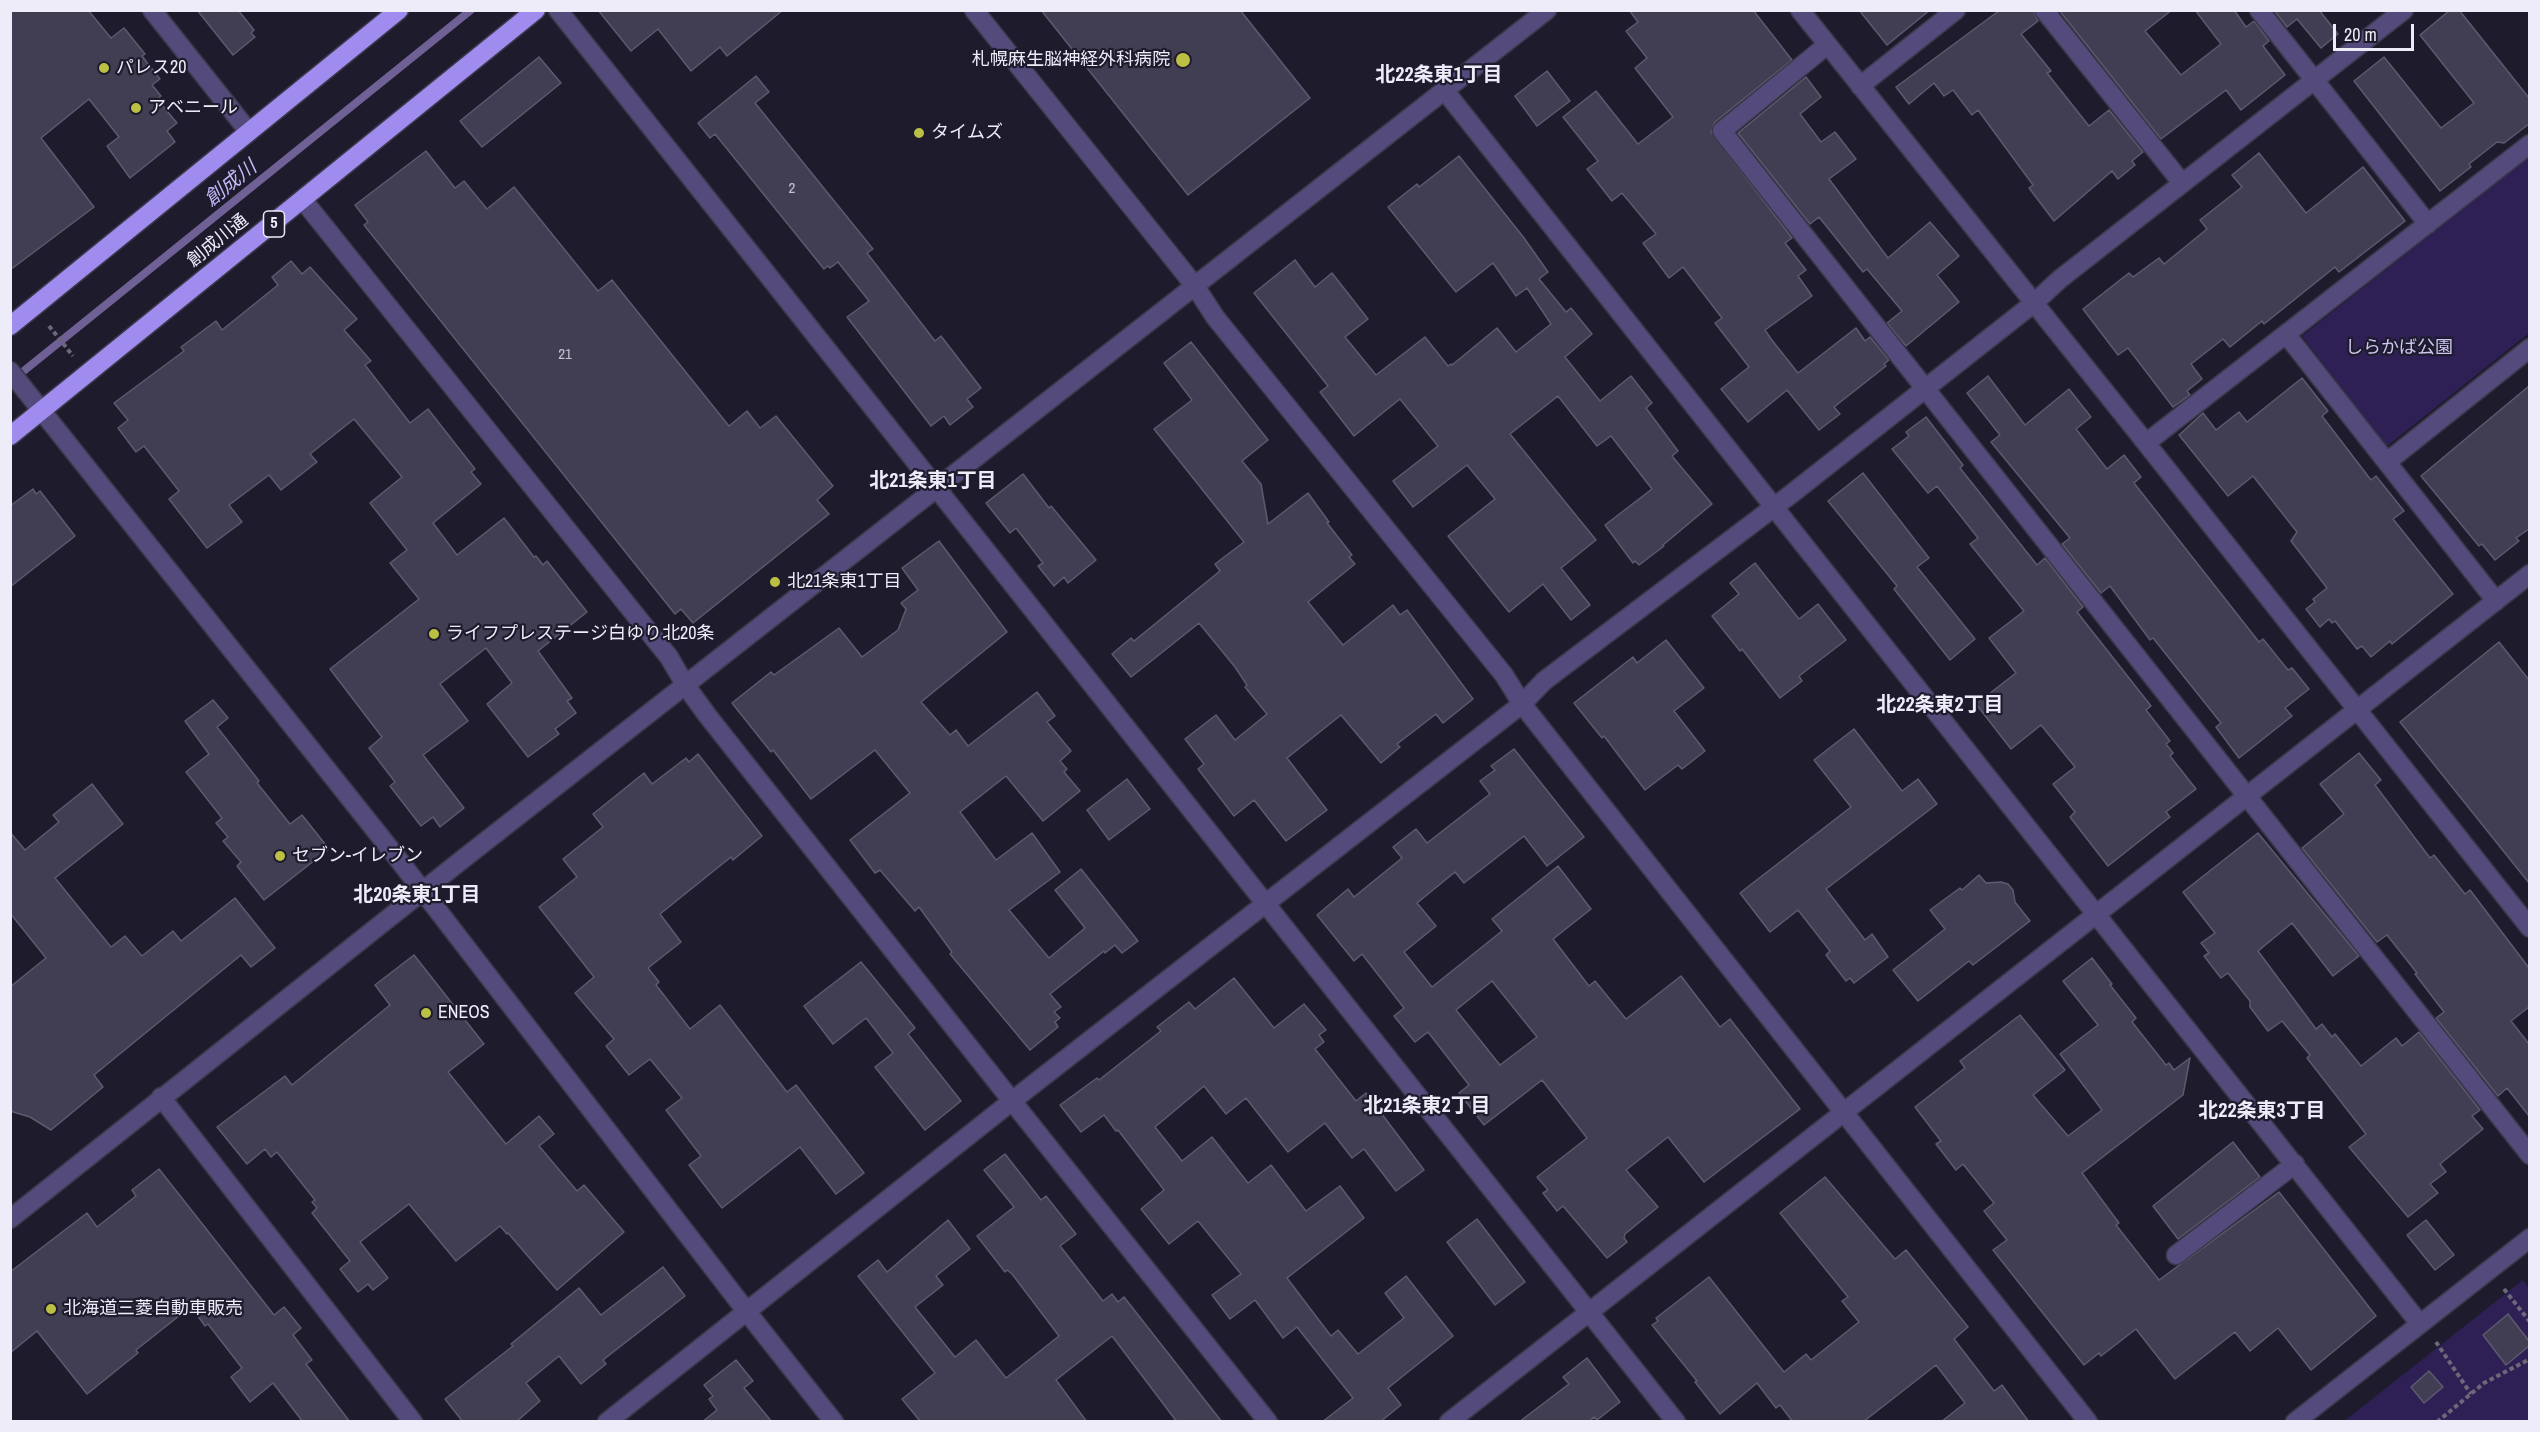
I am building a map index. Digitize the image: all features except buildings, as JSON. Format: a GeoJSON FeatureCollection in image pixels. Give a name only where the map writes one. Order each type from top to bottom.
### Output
{"type":"FeatureCollection","features":[{"type":"Feature","properties":{"kind":"highway"},"geometry":{"type":"LineString","coordinates":[[10,326],[399,10]]}},
{"type":"Feature","properties":{"kind":"highway","name":"創成川通"},"geometry":{"type":"LineString","coordinates":[[10,436],[536,10]]}},
{"type":"Feature","properties":{"kind":"street"},"geometry":{"type":"LineString","coordinates":[[152,10],[249,132]]}},
{"type":"Feature","properties":{"kind":"street"},"geometry":{"type":"LineString","coordinates":[[558,10],[1676,1422]]}},
{"type":"Feature","properties":{"kind":"street"},"geometry":{"type":"LineString","coordinates":[[974,10],[1195,286],[1215,318],[1504,675],[1522,704],[2088,1422]]}},
{"type":"Feature","properties":{"kind":"street"},"geometry":{"type":"LineString","coordinates":[[10,1218],[423,891],[1547,10]]}},
{"type":"Feature","properties":{"kind":"street"},"geometry":{"type":"LineString","coordinates":[[1800,10],[2529,928]]}},
{"type":"Feature","properties":{"kind":"street"},"geometry":{"type":"LineString","coordinates":[[1860,86],[1956,10]]}},
{"type":"Feature","properties":{"kind":"street"},"geometry":{"type":"LineString","coordinates":[[2044,10],[2182,183]]}},
{"type":"Feature","properties":{"kind":"street"},"geometry":{"type":"LineString","coordinates":[[2259,10],[2428,224]]}},
{"type":"Feature","properties":{"kind":"street"},"geometry":{"type":"LineString","coordinates":[[607,1422],[1012,1101],[1522,704],[1544,681],[1775,506],[2404,10]]}},
{"type":"Feature","properties":{"kind":"street"},"geometry":{"type":"LineString","coordinates":[[1827,45],[1722,131],[2529,1155]]}},
{"type":"Feature","properties":{"kind":"street"},"geometry":{"type":"LineString","coordinates":[[1445,91],[2420,1324]]}},
{"type":"Feature","properties":{"kind":"street"},"geometry":{"type":"LineString","coordinates":[[2146,443],[2529,144]]}},
{"type":"Feature","properties":{"kind":"street"},"geometry":{"type":"LineString","coordinates":[[303,200],[669,657],[686,686],[1268,1422]]}},
{"type":"Feature","properties":{"kind":"street"},"geometry":{"type":"LineString","coordinates":[[2286,334],[2496,601]]}},
{"type":"Feature","properties":{"kind":"street"},"geometry":{"type":"LineString","coordinates":[[2387,462],[2529,348]]}},
{"type":"Feature","properties":{"kind":"street"},"geometry":{"type":"LineString","coordinates":[[10,371],[423,891],[834,1422]]}},
{"type":"Feature","properties":{"kind":"street"},"geometry":{"type":"LineString","coordinates":[[1449,1422],[2529,574]]}},
{"type":"Feature","properties":{"kind":"street"},"geometry":{"type":"LineString","coordinates":[[161,1097],[413,1422]]}},
{"type":"Feature","properties":{"kind":"street"},"geometry":{"type":"LineString","coordinates":[[2176,1255],[2295,1164]]}},
{"type":"Feature","properties":{"kind":"street"},"geometry":{"type":"LineString","coordinates":[[2295,1422],[2529,1238]]}},
{"type":"Feature","properties":{"kind":"path"},"geometry":{"type":"LineString","coordinates":[[49,326],[73,356]]}},
{"type":"Feature","properties":{"kind":"path"},"geometry":{"type":"LineString","coordinates":[[2504,1288],[2529,1322]]}},
{"type":"Feature","properties":{"kind":"path"},"geometry":{"type":"LineString","coordinates":[[2436,1342],[2471,1394]]}},
{"type":"Feature","properties":{"kind":"path"},"geometry":{"type":"LineString","coordinates":[[2437,1422],[2484,1383],[2529,1359]]}},
{"type":"Feature","properties":{"kind":"green space","name":"しらかば公園"},"geometry":{"type":"Polygon","coordinates":[[[2529,157],[2529,333],[2386,447],[2302,336],[2529,157]]]}},
{"type":"Feature","properties":{"kind":"green space"},"geometry":{"type":"Polygon","coordinates":[[[2523,1280],[2529,1289],[2529,1421],[2343,1422],[2523,1280]]]}},
{"type":"Feature","properties":{"kind":"waterway","name":"創成川"},"geometry":{"type":"LineString","coordinates":[[15,378],[471,10]]}},
{"type":"Feature","properties":{"kind":"place","name":"札幌麻生脳神経外科病院"},"geometry":{"type":"Point","coordinates":[1183,60]}},
{"type":"Feature","properties":{"kind":"place","name":"パレス20"},"geometry":{"type":"Point","coordinates":[104,68]}},
{"type":"Feature","properties":{"kind":"place","name":"アベニール"},"geometry":{"type":"Point","coordinates":[136,108]}},
{"type":"Feature","properties":{"kind":"place","name":"タイムズ"},"geometry":{"type":"Point","coordinates":[919,133]}},
{"type":"Feature","properties":{"kind":"place","name":"北21条東1丁目"},"geometry":{"type":"Point","coordinates":[775,582]}},
{"type":"Feature","properties":{"kind":"place","name":"ライフプレステージ白ゆり北20条"},"geometry":{"type":"Point","coordinates":[434,634]}},
{"type":"Feature","properties":{"kind":"place","name":"セブン-イレブン"},"geometry":{"type":"Point","coordinates":[280,856]}},
{"type":"Feature","properties":{"kind":"place","name":"ENEOS"},"geometry":{"type":"Point","coordinates":[426,1013]}},
{"type":"Feature","properties":{"kind":"place","name":"北海道三菱自動車販売"},"geometry":{"type":"Point","coordinates":[51,1309]}},
{"type":"Feature","properties":{"kind":"district","name":"北22条東1丁目"},"geometry":{"type":"Point","coordinates":[1439,76]}},
{"type":"Feature","properties":{"kind":"district","name":"北21条東1丁目"},"geometry":{"type":"Point","coordinates":[933,482]}},
{"type":"Feature","properties":{"kind":"district","name":"北22条東2丁目"},"geometry":{"type":"Point","coordinates":[1940,706]}},
{"type":"Feature","properties":{"kind":"district","name":"北20条東1丁目"},"geometry":{"type":"Point","coordinates":[417,896]}},
{"type":"Feature","properties":{"kind":"district","name":"北21条東2丁目"},"geometry":{"type":"Point","coordinates":[1427,1107]}},
{"type":"Feature","properties":{"kind":"district","name":"北22条東3丁目"},"geometry":{"type":"Point","coordinates":[2262,1112]}}]}
